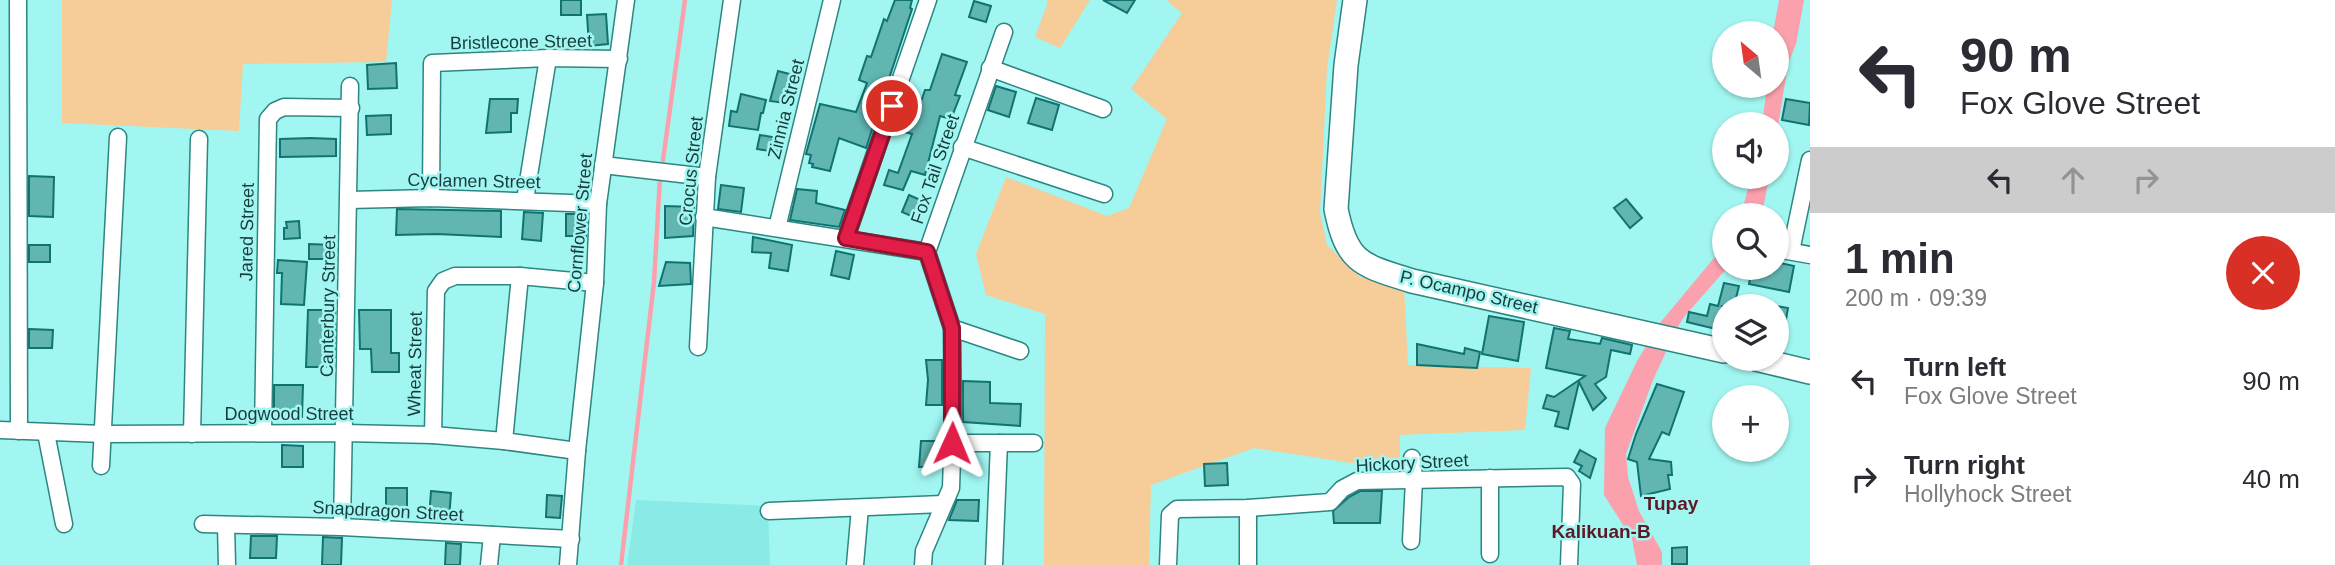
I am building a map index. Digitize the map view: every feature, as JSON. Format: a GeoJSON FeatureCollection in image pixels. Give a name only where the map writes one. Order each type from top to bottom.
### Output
{"type":"FeatureCollection","features":[{"type":"Feature","properties":{"kind":"street"},"geometry":{"type":"LineString","coordinates":[[18,0],[19,431]]}},
{"type":"Feature","properties":{"kind":"street","name":"Cornflower Street"},"geometry":{"type":"LineString","coordinates":[[568,565],[595,283],[598,204],[626,0]]}},
{"type":"Feature","properties":{"kind":"street","name":"Crocus Street"},"geometry":{"type":"LineString","coordinates":[[698,347],[707,177],[732,0]]}},
{"type":"Feature","properties":{"kind":"street","name":"Zinnia Street"},"geometry":{"type":"LineString","coordinates":[[777,228],[832,0]]}},
{"type":"Feature","properties":{"kind":"street"},"geometry":{"type":"LineString","coordinates":[[846,238],[928,0]]}},
{"type":"Feature","properties":{"kind":"street","name":"P. Ocampo Street"},"geometry":{"type":"LineString","coordinates":[[1355,0],[1346,65],[1336,209],[1347,247],[1359,261],[1412,281],[1712,348]]}},
{"type":"Feature","properties":{"kind":"street","name":"Fox Tail Street"},"geometry":{"type":"LineString","coordinates":[[923,565],[924,551],[951,488],[952,443],[952,328],[927,252],[1004,32]]}},
{"type":"Feature","properties":{"kind":"street"},"geometry":{"type":"LineString","coordinates":[[525,200],[548,58]]}},
{"type":"Feature","properties":{"kind":"street","name":"Bristlecone Street"},"geometry":{"type":"LineString","coordinates":[[432,198],[432,63],[548,58],[619,59]]}},
{"type":"Feature","properties":{"kind":"street"},"geometry":{"type":"LineString","coordinates":[[990,68],[1102,109]]}},
{"type":"Feature","properties":{"kind":"street","name":"Canterbury Street"},"geometry":{"type":"LineString","coordinates":[[342,527],[350,86]]}},
{"type":"Feature","properties":{"kind":"street","name":"Jared Street"},"geometry":{"type":"LineString","coordinates":[[263,433],[268,119],[275,111],[284,107],[351,108]]}},
{"type":"Feature","properties":{"kind":"street"},"geometry":{"type":"LineString","coordinates":[[101,466],[118,137]]}},
{"type":"Feature","properties":{"kind":"street"},"geometry":{"type":"LineString","coordinates":[[192,434],[199,139]]}},
{"type":"Feature","properties":{"kind":"street"},"geometry":{"type":"LineString","coordinates":[[962,147],[1104,194]]}},
{"type":"Feature","properties":{"kind":"street"},"geometry":{"type":"LineString","coordinates":[[1789,236],[1808,182],[1810,160]]}},
{"type":"Feature","properties":{"kind":"street"},"geometry":{"type":"LineString","coordinates":[[603,165],[707,177]]}},
{"type":"Feature","properties":{"kind":"street","name":"Cyclamen Street"},"geometry":{"type":"LineString","coordinates":[[349,200],[432,198],[598,204]]}},
{"type":"Feature","properties":{"kind":"street"},"geometry":{"type":"LineString","coordinates":[[705,217],[927,252]]}},
{"type":"Feature","properties":{"kind":"street"},"geometry":{"type":"LineString","coordinates":[[1789,251],[1810,255]]}},
{"type":"Feature","properties":{"kind":"street","name":"Wheat Street"},"geometry":{"type":"LineString","coordinates":[[433,435],[436,291],[443,281],[455,276],[520,276],[595,283]]}},
{"type":"Feature","properties":{"kind":"street"},"geometry":{"type":"LineString","coordinates":[[504,441],[520,276]]}},
{"type":"Feature","properties":{"kind":"street"},"geometry":{"type":"LineString","coordinates":[[952,328],[1020,351]]}},
{"type":"Feature","properties":{"kind":"street"},"geometry":{"type":"LineString","coordinates":[[1789,367],[1810,372]]}},
{"type":"Feature","properties":{"kind":"street","name":"Dogwood Street"},"geometry":{"type":"LineString","coordinates":[[0,430],[103,434],[433,435],[577,451]]}},
{"type":"Feature","properties":{"kind":"street"},"geometry":{"type":"LineString","coordinates":[[46,433],[64,524]]}},
{"type":"Feature","properties":{"kind":"street"},"geometry":{"type":"LineString","coordinates":[[952,443],[1034,443]]}},
{"type":"Feature","properties":{"kind":"street"},"geometry":{"type":"LineString","coordinates":[[994,565],[999,443]]}},
{"type":"Feature","properties":{"kind":"street"},"geometry":{"type":"LineString","coordinates":[[1411,541],[1414,480],[1412,458]]}},
{"type":"Feature","properties":{"kind":"street","name":"Hickory Street"},"geometry":{"type":"LineString","coordinates":[[1168,565],[1170,516],[1177,509],[1248,508],[1330,502],[1342,489],[1357,481],[1567,477],[1572,484],[1569,565]]}},
{"type":"Feature","properties":{"kind":"street"},"geometry":{"type":"LineString","coordinates":[[1490,478],[1490,554]]}},
{"type":"Feature","properties":{"kind":"street"},"geometry":{"type":"LineString","coordinates":[[769,511],[943,504]]}},
{"type":"Feature","properties":{"kind":"street"},"geometry":{"type":"LineString","coordinates":[[855,565],[860,508]]}},
{"type":"Feature","properties":{"kind":"street"},"geometry":{"type":"LineString","coordinates":[[1248,508],[1248,565]]}},
{"type":"Feature","properties":{"kind":"street","name":"Snapdragon Street"},"geometry":{"type":"LineString","coordinates":[[202,524],[342,527],[571,539]]}},
{"type":"Feature","properties":{"kind":"street"},"geometry":{"type":"LineString","coordinates":[[226,525],[227,565]]}},
{"type":"Feature","properties":{"kind":"street"},"geometry":{"type":"LineString","coordinates":[[489,565],[492,535]]}},
{"type":"Feature","properties":{"kind":"shaded area"},"geometry":{"type":"Polygon","coordinates":[[[62,0],[392,0],[386,62],[243,64],[239,131],[62,123],[62,0]]]}},
{"type":"Feature","properties":{"kind":"shaded area"},"geometry":{"type":"Polygon","coordinates":[[[1046,0],[1090,0],[1060,48],[1035,37],[1048,2],[1046,0]]]}},
{"type":"Feature","properties":{"kind":"shaded area"},"geometry":{"type":"Polygon","coordinates":[[[1166,0],[1337,0],[1327,69],[1320,213],[1327,245],[1360,277],[1404,284],[1408,365],[1531,368],[1525,430],[1400,435],[1400,460],[1351,463],[1254,448],[1151,485],[1149,565],[1044,565],[1045,314],[986,295],[976,254],[1006,177],[1107,216],[1129,208],[1167,119],[1131,89],[1182,13],[1166,0]]]}},
{"type":"Feature","properties":{"kind":"shaded area"},"geometry":{"type":"Polygon","coordinates":[[[1779,0],[1804,0],[1796,44],[1789,62],[1789,21],[1775,21],[1779,0]]]}},
{"type":"Feature","properties":{"kind":"shaded area"},"geometry":{"type":"Polygon","coordinates":[[[1765,98],[1783,98],[1780,112],[1764,112],[1765,98]]]}},
{"type":"Feature","properties":{"kind":"shaded area"},"geometry":{"type":"Polygon","coordinates":[[[1748,189],[1767,189],[1764,203],[1744,203],[1748,189]]]}},
{"type":"Feature","properties":{"kind":"shaded area"},"geometry":{"type":"Polygon","coordinates":[[[1712,260],[1712,280],[1716,280],[1677,328],[1653,380],[1626,454],[1628,477],[1639,511],[1662,552],[1662,565],[1637,565],[1632,539],[1604,495],[1605,428],[1637,361],[1660,323],[1712,260]]]}},
{"type":"Feature","properties":{"kind":"shaded area"},"geometry":{"type":"Polygon","coordinates":[[[636,500],[768,506],[770,565],[627,565],[636,500]]]}},
{"type":"Feature","properties":{"kind":"building"},"geometry":{"type":"Polygon","coordinates":[[[561,0],[581,0],[581,15],[561,15],[561,0]]]}},
{"type":"Feature","properties":{"kind":"building"},"geometry":{"type":"Polygon","coordinates":[[[895,0],[912,0],[912,9],[866,148],[839,138],[830,171],[812,167],[813,164],[809,163],[811,155],[806,154],[820,104],[856,112],[867,83],[859,80],[867,56],[871,57],[884,19],[887,21],[895,0]]]}},
{"type":"Feature","properties":{"kind":"building"},"geometry":{"type":"Polygon","coordinates":[[[1103,0],[1135,0],[1127,13],[1103,0]]]}},
{"type":"Feature","properties":{"kind":"building"},"geometry":{"type":"Polygon","coordinates":[[[974,1],[991,6],[986,22],[969,17],[974,1]]]}},
{"type":"Feature","properties":{"kind":"building"},"geometry":{"type":"Polygon","coordinates":[[[606,14],[608,44],[589,46],[587,15],[606,14]]]}},
{"type":"Feature","properties":{"kind":"building"},"geometry":{"type":"Polygon","coordinates":[[[942,54],[967,62],[955,95],[960,96],[951,119],[940,116],[925,175],[911,171],[903,190],[884,185],[889,170],[898,173],[912,134],[895,129],[901,112],[916,116],[925,90],[930,90],[942,54]]]}},
{"type":"Feature","properties":{"kind":"building"},"geometry":{"type":"Polygon","coordinates":[[[396,63],[397,88],[368,89],[367,65],[396,63]]]}},
{"type":"Feature","properties":{"kind":"building"},"geometry":{"type":"Polygon","coordinates":[[[778,71],[797,76],[792,92],[792,104],[770,101],[778,71]]]}},
{"type":"Feature","properties":{"kind":"building"},"geometry":{"type":"Polygon","coordinates":[[[996,86],[1016,92],[1009,117],[988,110],[996,86]]]}},
{"type":"Feature","properties":{"kind":"building"},"geometry":{"type":"Polygon","coordinates":[[[741,94],[766,100],[758,130],[729,126],[731,111],[737,112],[741,94]]]}},
{"type":"Feature","properties":{"kind":"building"},"geometry":{"type":"Polygon","coordinates":[[[1036,98],[1059,105],[1052,130],[1028,123],[1036,98]]]}},
{"type":"Feature","properties":{"kind":"building"},"geometry":{"type":"Polygon","coordinates":[[[490,99],[518,99],[517,113],[511,113],[511,132],[486,133],[490,99]]]}},
{"type":"Feature","properties":{"kind":"building"},"geometry":{"type":"Polygon","coordinates":[[[1786,99],[1810,103],[1809,125],[1789,121],[1789,112],[1784,112],[1786,99]]]}},
{"type":"Feature","properties":{"kind":"building"},"geometry":{"type":"Polygon","coordinates":[[[391,115],[391,134],[367,135],[366,116],[391,115]]]}},
{"type":"Feature","properties":{"kind":"building"},"geometry":{"type":"Polygon","coordinates":[[[760,135],[784,139],[782,153],[757,149],[760,135]]]}},
{"type":"Feature","properties":{"kind":"building"},"geometry":{"type":"Polygon","coordinates":[[[280,139],[336,139],[336,156],[280,157],[280,139]]]}},
{"type":"Feature","properties":{"kind":"building"},"geometry":{"type":"Polygon","coordinates":[[[29,176],[54,177],[53,217],[29,216],[29,176]]]}},
{"type":"Feature","properties":{"kind":"building"},"geometry":{"type":"Polygon","coordinates":[[[721,185],[744,188],[741,212],[718,209],[721,185]]]}},
{"type":"Feature","properties":{"kind":"building"},"geometry":{"type":"Polygon","coordinates":[[[797,189],[817,191],[816,203],[845,210],[839,227],[790,220],[797,189]]]}},
{"type":"Feature","properties":{"kind":"building"},"geometry":{"type":"Polygon","coordinates":[[[909,195],[925,202],[918,219],[902,212],[909,195]]]}},
{"type":"Feature","properties":{"kind":"building"},"geometry":{"type":"Polygon","coordinates":[[[1626,199],[1642,218],[1630,228],[1614,208],[1626,199]]]}},
{"type":"Feature","properties":{"kind":"building"},"geometry":{"type":"Polygon","coordinates":[[[665,206],[694,207],[693,236],[665,238],[665,206]]]}},
{"type":"Feature","properties":{"kind":"building"},"geometry":{"type":"Polygon","coordinates":[[[397,209],[501,211],[501,237],[396,235],[397,209]]]}},
{"type":"Feature","properties":{"kind":"building"},"geometry":{"type":"Polygon","coordinates":[[[524,212],[543,213],[541,241],[522,239],[524,212]]]}},
{"type":"Feature","properties":{"kind":"building"},"geometry":{"type":"Polygon","coordinates":[[[566,214],[587,214],[586,236],[566,236],[566,214]]]}},
{"type":"Feature","properties":{"kind":"building"},"geometry":{"type":"Polygon","coordinates":[[[299,221],[300,238],[284,239],[286,222],[299,221]]]}},
{"type":"Feature","properties":{"kind":"building"},"geometry":{"type":"Polygon","coordinates":[[[753,237],[792,245],[788,271],[769,268],[771,253],[752,252],[753,237]]]}},
{"type":"Feature","properties":{"kind":"building"},"geometry":{"type":"Polygon","coordinates":[[[309,244],[333,245],[333,259],[309,259],[309,244]]]}},
{"type":"Feature","properties":{"kind":"building"},"geometry":{"type":"Polygon","coordinates":[[[29,245],[50,245],[50,262],[29,262],[29,245]]]}},
{"type":"Feature","properties":{"kind":"building"},"geometry":{"type":"Polygon","coordinates":[[[836,251],[854,255],[849,279],[831,275],[836,251]]]}},
{"type":"Feature","properties":{"kind":"building"},"geometry":{"type":"Polygon","coordinates":[[[278,260],[307,262],[304,305],[281,304],[282,273],[277,273],[278,260]]]}},
{"type":"Feature","properties":{"kind":"building"},"geometry":{"type":"Polygon","coordinates":[[[666,262],[690,263],[691,284],[659,286],[666,262]]]}},
{"type":"Feature","properties":{"kind":"building"},"geometry":{"type":"Polygon","coordinates":[[[1789,265],[1794,266],[1789,292],[1749,284],[1750,280],[1789,280],[1789,265]]]}},
{"type":"Feature","properties":{"kind":"building"},"geometry":{"type":"Polygon","coordinates":[[[1724,283],[1739,286],[1737,294],[1721,294],[1724,283]]]}},
{"type":"Feature","properties":{"kind":"building"},"geometry":{"type":"Polygon","coordinates":[[[1710,304],[1712,328],[1687,322],[1689,312],[1707,316],[1710,304]]]}},
{"type":"Feature","properties":{"kind":"building"},"geometry":{"type":"Polygon","coordinates":[[[308,310],[335,310],[335,357],[328,357],[328,367],[306,367],[308,310]]]}},
{"type":"Feature","properties":{"kind":"building"},"geometry":{"type":"Polygon","coordinates":[[[359,310],[391,310],[391,353],[399,353],[399,372],[372,372],[371,349],[360,349],[359,310]]]}},
{"type":"Feature","properties":{"kind":"building"},"geometry":{"type":"Polygon","coordinates":[[[1489,316],[1524,322],[1518,361],[1482,354],[1489,316]]]}},
{"type":"Feature","properties":{"kind":"building"},"geometry":{"type":"Polygon","coordinates":[[[1554,328],[1570,331],[1568,339],[1600,344],[1602,338],[1632,345],[1630,354],[1611,350],[1606,377],[1595,384],[1606,398],[1593,410],[1579,382],[1568,429],[1555,426],[1559,412],[1543,408],[1547,395],[1554,397],[1585,376],[1546,368],[1554,328]]]}},
{"type":"Feature","properties":{"kind":"building"},"geometry":{"type":"Polygon","coordinates":[[[29,329],[53,330],[52,348],[29,348],[29,329]]]}},
{"type":"Feature","properties":{"kind":"building"},"geometry":{"type":"Polygon","coordinates":[[[1417,344],[1464,354],[1465,348],[1480,352],[1477,368],[1417,365],[1417,344]]]}},
{"type":"Feature","properties":{"kind":"building"},"geometry":{"type":"Polygon","coordinates":[[[926,360],[942,360],[942,405],[926,405],[926,360]]]}},
{"type":"Feature","properties":{"kind":"building"},"geometry":{"type":"Polygon","coordinates":[[[963,381],[990,382],[990,403],[1021,404],[1020,426],[963,422],[963,381]]]}},
{"type":"Feature","properties":{"kind":"building"},"geometry":{"type":"Polygon","coordinates":[[[1657,384],[1684,392],[1669,435],[1662,432],[1649,459],[1671,462],[1672,475],[1668,475],[1670,489],[1641,496],[1637,462],[1628,459],[1657,384]]]}},
{"type":"Feature","properties":{"kind":"building"},"geometry":{"type":"Polygon","coordinates":[[[274,385],[303,385],[302,417],[274,416],[274,385]]]}},
{"type":"Feature","properties":{"kind":"building"},"geometry":{"type":"Polygon","coordinates":[[[921,441],[942,441],[941,466],[919,467],[921,441]]]}},
{"type":"Feature","properties":{"kind":"building"},"geometry":{"type":"Polygon","coordinates":[[[282,445],[303,446],[303,467],[282,467],[282,445]]]}},
{"type":"Feature","properties":{"kind":"building"},"geometry":{"type":"Polygon","coordinates":[[[1580,450],[1596,459],[1590,478],[1579,471],[1582,466],[1574,462],[1580,450]]]}},
{"type":"Feature","properties":{"kind":"building"},"geometry":{"type":"Polygon","coordinates":[[[1227,463],[1228,485],[1205,486],[1204,464],[1227,463]]]}},
{"type":"Feature","properties":{"kind":"building"},"geometry":{"type":"Polygon","coordinates":[[[386,488],[407,488],[407,515],[386,515],[386,488]]]}},
{"type":"Feature","properties":{"kind":"building"},"geometry":{"type":"Polygon","coordinates":[[[431,491],[451,493],[449,519],[429,518],[431,491]]]}},
{"type":"Feature","properties":{"kind":"building"},"geometry":{"type":"Polygon","coordinates":[[[1360,491],[1382,491],[1380,523],[1334,523],[1333,511],[1360,491]]]}},
{"type":"Feature","properties":{"kind":"building"},"geometry":{"type":"Polygon","coordinates":[[[547,495],[562,496],[560,518],[546,517],[547,495]]]}},
{"type":"Feature","properties":{"kind":"building"},"geometry":{"type":"Polygon","coordinates":[[[957,500],[979,500],[978,521],[949,520],[957,500]]]}},
{"type":"Feature","properties":{"kind":"building"},"geometry":{"type":"Polygon","coordinates":[[[251,536],[277,536],[276,558],[250,558],[251,536]]]}},
{"type":"Feature","properties":{"kind":"building"},"geometry":{"type":"Polygon","coordinates":[[[323,537],[342,538],[341,565],[322,565],[323,537]]]}},
{"type":"Feature","properties":{"kind":"building"},"geometry":{"type":"Polygon","coordinates":[[[446,543],[461,544],[460,565],[445,565],[446,543]]]}},
{"type":"Feature","properties":{"kind":"building"},"geometry":{"type":"Polygon","coordinates":[[[1687,547],[1687,564],[1672,564],[1672,548],[1687,547]]]}},
{"type":"Feature","properties":{"kind":"waterway"},"geometry":{"type":"LineString","coordinates":[[663,160],[685,0]]}},
{"type":"Feature","properties":{"kind":"waterway"},"geometry":{"type":"LineString","coordinates":[[621,565],[654,282],[660,177]]}},
{"type":"Feature","properties":{"kind":"district","name":"Tupay"},"geometry":{"type":"Point","coordinates":[1671,503]}},
{"type":"Feature","properties":{"kind":"district","name":"Kalikuan-B"},"geometry":{"type":"Point","coordinates":[1601,531]}},
{"type":"Feature","properties":{"kind":"route"},"geometry":{"type":"LineString","coordinates":[[892,106],[846,238],[927,252],[952,328],[952,443]]}}]}
